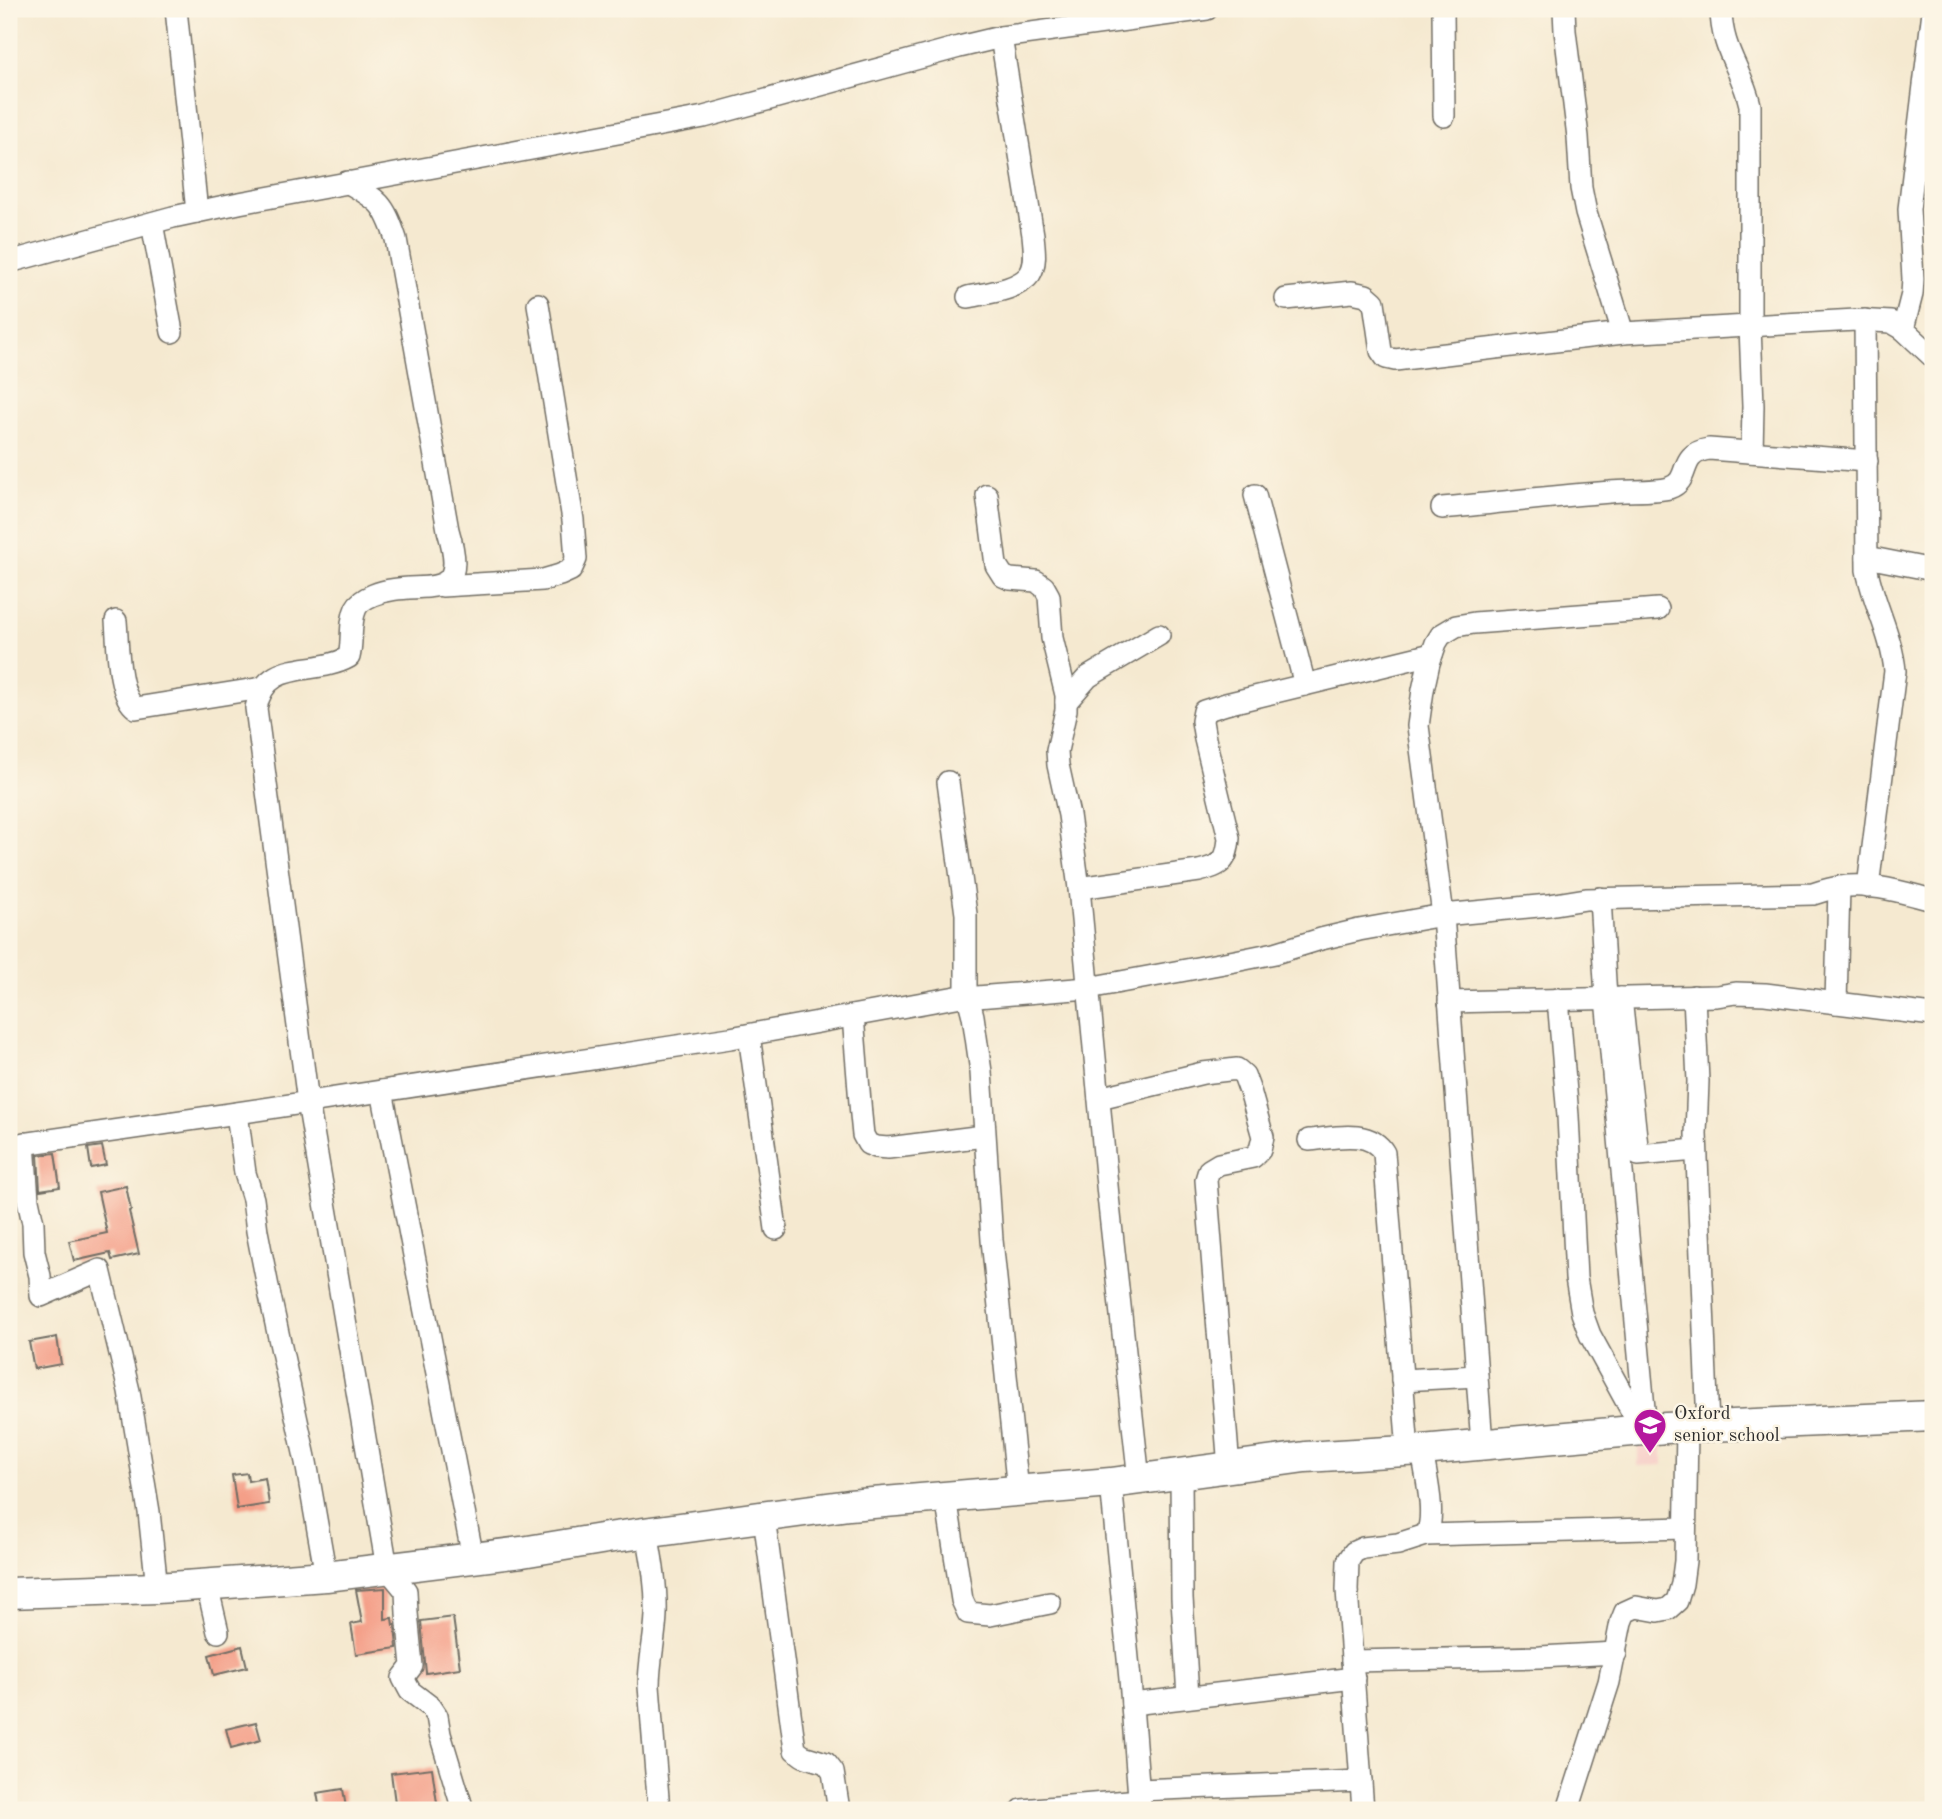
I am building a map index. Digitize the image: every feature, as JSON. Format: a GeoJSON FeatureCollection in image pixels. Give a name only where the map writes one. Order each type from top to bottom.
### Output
{"type":"FeatureCollection","features":[{"type":"Feature","properties":{"kind":"street"},"geometry":{"type":"LineString","coordinates":[[176,9],[197,212]]}},
{"type":"Feature","properties":{"kind":"street"},"geometry":{"type":"LineString","coordinates":[[9,262],[197,212],[704,117],[1001,37],[1208,9]]}},
{"type":"Feature","properties":{"kind":"street"},"geometry":{"type":"LineString","coordinates":[[1443,9],[1444,116]]}},
{"type":"Feature","properties":{"kind":"street"},"geometry":{"type":"LineString","coordinates":[[1564,9],[1581,188],[1586,213],[1623,332]]}},
{"type":"Feature","properties":{"kind":"street"},"geometry":{"type":"LineString","coordinates":[[1721,9],[1725,41],[1747,91],[1750,105],[1752,452]]}},
{"type":"Feature","properties":{"kind":"street"},"geometry":{"type":"LineString","coordinates":[[1903,329],[1912,294],[1909,209],[1933,11]]}},
{"type":"Feature","properties":{"kind":"street"},"geometry":{"type":"LineString","coordinates":[[968,297],[1018,284],[1030,274],[1035,257],[1001,37]]}},
{"type":"Feature","properties":{"kind":"street"},"geometry":{"type":"LineString","coordinates":[[347,182],[380,202],[396,239],[448,530],[455,551],[454,568],[448,581],[442,586]]}},
{"type":"Feature","properties":{"kind":"street"},"geometry":{"type":"LineString","coordinates":[[152,223],[172,332]]}},
{"type":"Feature","properties":{"kind":"street"},"geometry":{"type":"LineString","coordinates":[[1286,299],[1352,292],[1366,295],[1374,302],[1381,351],[1386,358],[1395,360],[1623,332],[1865,320],[1891,322],[1903,329],[1933,357]]}},
{"type":"Feature","properties":{"kind":"street"},"geometry":{"type":"LineString","coordinates":[[463,1810],[437,1716],[431,1707],[410,1691],[403,1678],[412,1666],[406,1591],[387,1568],[308,1102],[256,708],[258,694],[262,688],[278,675],[341,662],[349,657],[356,607],[376,594],[442,586],[542,580],[570,570],[576,559],[573,520],[538,304]]}},
{"type":"Feature","properties":{"kind":"street"},"geometry":{"type":"LineString","coordinates":[[1865,320],[1867,557],[1871,591],[1893,651],[1895,671],[1868,887]]}},
{"type":"Feature","properties":{"kind":"street"},"geometry":{"type":"LineString","coordinates":[[1442,508],[1600,492],[1667,489],[1677,484],[1685,472],[1689,458],[1698,451],[1727,450],[1867,461]]}},
{"type":"Feature","properties":{"kind":"street"},"geometry":{"type":"LineString","coordinates":[[987,495],[996,565],[1003,576],[1010,579],[1037,581],[1049,596],[1052,638],[1066,702],[1057,751],[1079,888],[1098,1098],[1125,1482],[1132,1704],[1140,1800]]}},
{"type":"Feature","properties":{"kind":"street"},"geometry":{"type":"LineString","coordinates":[[1255,495],[1305,685]]}},
{"type":"Feature","properties":{"kind":"street"},"geometry":{"type":"LineString","coordinates":[[1867,557],[1933,570]]}},
{"type":"Feature","properties":{"kind":"street"},"geometry":{"type":"LineString","coordinates":[[1482,1444],[1443,915],[1418,726],[1423,690],[1432,654],[1441,635],[1456,626],[1658,609]]}},
{"type":"Feature","properties":{"kind":"street"},"geometry":{"type":"LineString","coordinates":[[116,621],[121,676],[129,703],[136,708],[262,688]]}},
{"type":"Feature","properties":{"kind":"street"},"geometry":{"type":"LineString","coordinates":[[1066,702],[1088,677],[1159,635]]}},
{"type":"Feature","properties":{"kind":"street"},"geometry":{"type":"LineString","coordinates":[[1079,888],[1199,871],[1213,868],[1223,862],[1228,854],[1229,838],[1205,739],[1202,721],[1204,711],[1432,654]]}},
{"type":"Feature","properties":{"kind":"street"},"geometry":{"type":"LineString","coordinates":[[947,782],[966,914],[965,971],[981,1072],[992,1240],[1018,1491]]}},
{"type":"Feature","properties":{"kind":"street"},"geometry":{"type":"LineString","coordinates":[[1836,1003],[1839,887]]}},
{"type":"Feature","properties":{"kind":"street"},"geometry":{"type":"LineString","coordinates":[[157,1588],[149,1512],[129,1391],[100,1270],[41,1296],[40,1276],[34,1252],[33,1223],[16,1144],[749,1035],[976,997],[1088,988],[1275,953],[1359,930],[1443,915],[1600,898],[1813,894],[1839,887],[1868,887],[1933,900]]}},
{"type":"Feature","properties":{"kind":"street"},"geometry":{"type":"LineString","coordinates":[[1600,898],[1637,1155],[1696,1150]]}},
{"type":"Feature","properties":{"kind":"street"},"geometry":{"type":"LineString","coordinates":[[1449,1002],[1736,993],[1933,1015]]}},
{"type":"Feature","properties":{"kind":"street"},"geometry":{"type":"LineString","coordinates":[[1568,1810],[1609,1682],[1625,1612],[1636,1606],[1658,1611],[1668,1609],[1677,1601],[1682,1584],[1685,1528],[1697,1427],[1698,1081],[1694,996]]}},
{"type":"Feature","properties":{"kind":"street"},"geometry":{"type":"LineString","coordinates":[[1613,998],[1644,1430]]}},
{"type":"Feature","properties":{"kind":"street"},"geometry":{"type":"LineString","coordinates":[[1558,999],[1568,1116],[1576,1278],[1582,1313],[1590,1335],[1644,1430]]}},
{"type":"Feature","properties":{"kind":"street"},"geometry":{"type":"LineString","coordinates":[[853,1016],[863,1135],[868,1143],[888,1148],[984,1136]]}},
{"type":"Feature","properties":{"kind":"street"},"geometry":{"type":"LineString","coordinates":[[749,1035],[776,1229]]}},
{"type":"Feature","properties":{"kind":"street"},"geometry":{"type":"LineString","coordinates":[[1098,1098],[1203,1073],[1237,1069],[1244,1075],[1251,1094],[1263,1137],[1260,1150],[1253,1157],[1219,1164],[1209,1170],[1206,1180],[1229,1468]]}},
{"type":"Feature","properties":{"kind":"street"},"geometry":{"type":"LineString","coordinates":[[382,1091],[473,1558]]}},
{"type":"Feature","properties":{"kind":"street"},"geometry":{"type":"LineString","coordinates":[[237,1113],[245,1173],[253,1199],[268,1287],[306,1462],[326,1576]]}},
{"type":"Feature","properties":{"kind":"street"},"geometry":{"type":"LineString","coordinates":[[1309,1140],[1356,1137],[1369,1139],[1379,1145],[1384,1153],[1402,1380],[1415,1451],[1430,1509],[1430,1527],[1426,1535]]}},
{"type":"Feature","properties":{"kind":"street"},"geometry":{"type":"LineString","coordinates":[[1402,1380],[1477,1376]]}},
{"type":"Feature","properties":{"kind":"street"},"geometry":{"type":"LineString","coordinates":[[9,1593],[157,1588],[326,1576],[522,1552],[647,1532],[876,1502],[1125,1482],[1305,1457],[1415,1451],[1644,1430],[1933,1416]]}},
{"type":"Feature","properties":{"kind":"street"},"geometry":{"type":"LineString","coordinates":[[1181,1474],[1182,1598],[1188,1697]]}},
{"type":"Feature","properties":{"kind":"street"},"geometry":{"type":"LineString","coordinates":[[946,1497],[962,1600],[968,1613],[990,1615],[1050,1603]]}},
{"type":"Feature","properties":{"kind":"street"},"geometry":{"type":"LineString","coordinates":[[764,1517],[795,1750],[803,1756],[826,1763],[833,1772],[839,1810]]}},
{"type":"Feature","properties":{"kind":"street"},"geometry":{"type":"LineString","coordinates":[[1363,1810],[1347,1572],[1348,1561],[1354,1552],[1363,1548],[1398,1544],[1426,1535],[1685,1528]]}},
{"type":"Feature","properties":{"kind":"street"},"geometry":{"type":"LineString","coordinates":[[647,1532],[656,1596],[649,1686],[659,1810]]}},
{"type":"Feature","properties":{"kind":"street"},"geometry":{"type":"LineString","coordinates":[[207,1585],[218,1632]]}},
{"type":"Feature","properties":{"kind":"street"},"geometry":{"type":"LineString","coordinates":[[1132,1704],[1353,1670],[1616,1653]]}},
{"type":"Feature","properties":{"kind":"street"},"geometry":{"type":"LineString","coordinates":[[1022,1810],[1361,1781]]}},
{"type":"Feature","properties":{"kind":"shaded area","name":"Oxford senior school"},"geometry":{"type":"Polygon","coordinates":[[[1656,1435],[1657,1445],[1663,1445],[1663,1465],[1638,1466],[1638,1436],[1656,1435]]]}},
{"type":"Feature","properties":{"kind":"building"},"geometry":{"type":"Polygon","coordinates":[[[102,1146],[106,1165],[91,1168],[88,1148],[102,1146]]]}},
{"type":"Feature","properties":{"kind":"building"},"geometry":{"type":"Polygon","coordinates":[[[55,1153],[60,1187],[40,1190],[38,1155],[55,1153]]]}},
{"type":"Feature","properties":{"kind":"building"},"geometry":{"type":"Polygon","coordinates":[[[126,1186],[139,1254],[112,1260],[110,1253],[74,1261],[69,1241],[107,1233],[98,1192],[126,1186]]]}},
{"type":"Feature","properties":{"kind":"building"},"geometry":{"type":"Polygon","coordinates":[[[57,1337],[61,1364],[34,1369],[29,1342],[57,1337]]]}},
{"type":"Feature","properties":{"kind":"building"},"geometry":{"type":"Polygon","coordinates":[[[247,1473],[248,1481],[265,1478],[269,1504],[237,1509],[232,1475],[247,1473]]]}},
{"type":"Feature","properties":{"kind":"building"},"geometry":{"type":"Polygon","coordinates":[[[385,1588],[385,1619],[392,1618],[395,1625],[397,1648],[356,1654],[351,1624],[362,1622],[356,1590],[385,1588]]]}},
{"type":"Feature","properties":{"kind":"building"},"geometry":{"type":"Polygon","coordinates":[[[453,1617],[460,1668],[426,1673],[421,1621],[453,1617]]]}},
{"type":"Feature","properties":{"kind":"building"},"geometry":{"type":"Polygon","coordinates":[[[242,1646],[247,1667],[214,1675],[209,1655],[242,1646]]]}},
{"type":"Feature","properties":{"kind":"building"},"geometry":{"type":"Polygon","coordinates":[[[256,1722],[261,1740],[231,1748],[226,1729],[256,1722]]]}},
{"type":"Feature","properties":{"kind":"building"},"geometry":{"type":"Polygon","coordinates":[[[432,1768],[438,1810],[396,1810],[391,1773],[432,1768]]]}},
{"type":"Feature","properties":{"kind":"building"},"geometry":{"type":"Polygon","coordinates":[[[343,1789],[346,1808],[320,1810],[317,1793],[343,1789]]]}},
{"type":"Feature","properties":{"kind":"place","name":"Oxford senior school"},"geometry":{"type":"Point","coordinates":[1650,1455]}}]}
